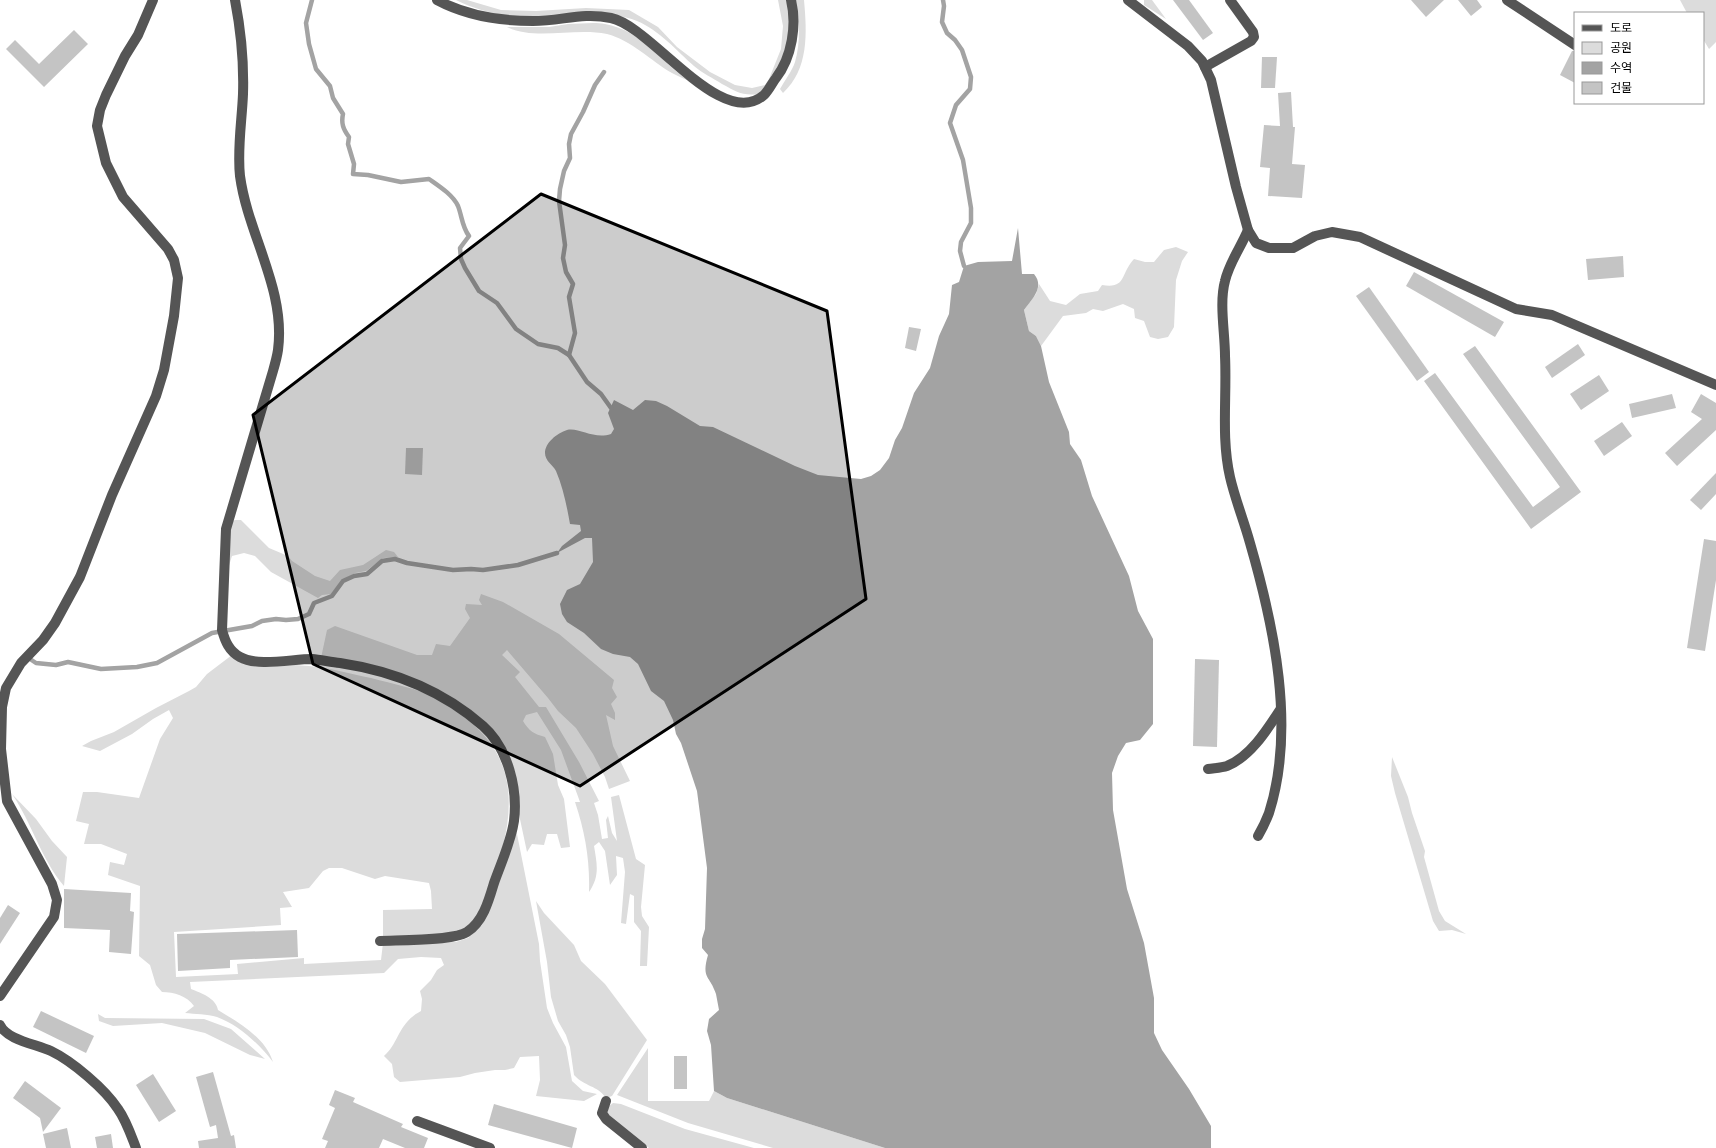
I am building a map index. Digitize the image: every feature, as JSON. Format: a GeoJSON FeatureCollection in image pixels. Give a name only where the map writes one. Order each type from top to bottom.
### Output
{"type":"FeatureCollection","features":[{"type":"Feature","properties":{"kind":"street"},"geometry":{"type":"LineString","coordinates":[[0,996],[54,917],[57,900],[52,884],[7,801],[1,749],[1,707],[6,688],[20,663],[43,640],[55,623],[80,577],[112,495],[146,421],[164,370],[178,294],[178,278],[174,260],[168,248],[123,197],[106,162],[97,126],[100,110],[106,95],[125,56],[138,34],[153,0]]}},
{"type":"Feature","properties":{"kind":"street"},"geometry":{"type":"LineString","coordinates":[[235,0],[242,43],[244,69],[240,174],[243,192],[274,295],[279,331],[278,350],[274,371],[226,529],[222,630],[225,642],[232,651],[240,657],[255,661],[314,659],[354,665],[397,676],[424,687],[445,698],[483,726],[492,736],[508,762],[512,784],[514,821],[508,844],[482,915],[475,926],[458,937],[380,941]]}},
{"type":"Feature","properties":{"kind":"street"},"geometry":{"type":"LineString","coordinates":[[437,0],[452,8],[489,19],[534,21],[592,15],[613,19],[629,25],[686,73],[709,90],[735,103],[749,103],[763,95],[780,73],[788,56],[792,38],[794,9],[791,0]]}},
{"type":"Feature","properties":{"kind":"street"},"geometry":{"type":"LineString","coordinates":[[1128,0],[1188,46],[1202,61],[1211,80],[1236,187],[1248,230],[1256,243],[1269,248],[1293,248],[1315,236],[1332,232],[1360,237],[1516,308],[1552,315],[1716,385]]}},
{"type":"Feature","properties":{"kind":"street"},"geometry":{"type":"LineString","coordinates":[[1205,67],[1252,41],[1254,37],[1253,32],[1230,0]]}},
{"type":"Feature","properties":{"kind":"street"},"geometry":{"type":"LineString","coordinates":[[1507,0],[1574,44]]}},
{"type":"Feature","properties":{"kind":"street"},"geometry":{"type":"LineString","coordinates":[[1248,230],[1224,282],[1223,306],[1226,390],[1225,451],[1230,478],[1250,543],[1269,621],[1277,666],[1281,729],[1278,776],[1268,815],[1258,836]]}},
{"type":"Feature","properties":{"kind":"street"},"geometry":{"type":"LineString","coordinates":[[1208,769],[1226,766],[1238,760],[1263,733],[1280,710]]}},
{"type":"Feature","properties":{"kind":"street"},"geometry":{"type":"LineString","coordinates":[[0,1025],[2,1029],[18,1040],[51,1052],[84,1074],[102,1090],[118,1109],[136,1148]]}},
{"type":"Feature","properties":{"kind":"street"},"geometry":{"type":"LineString","coordinates":[[606,1101],[602,1113],[606,1119],[642,1148]]}},
{"type":"Feature","properties":{"kind":"street"},"geometry":{"type":"LineString","coordinates":[[417,1121],[490,1148]]}},
{"type":"Feature","properties":{"kind":"highlighted area"},"geometry":{"type":"Polygon","coordinates":[[[541,194],[827,311],[866,599],[580,786],[313,664],[253,415],[541,194]]]}},
{"type":"Feature","properties":{"kind":"green space"},"geometry":{"type":"Polygon","coordinates":[[[456,0],[467,0],[501,10],[536,11],[586,8],[629,10],[658,27],[677,47],[710,72],[735,85],[752,88],[765,85],[769,79],[781,49],[783,26],[778,0],[786,0],[791,16],[788,43],[782,67],[759,94],[748,94],[740,93],[700,71],[660,35],[645,25],[625,17],[600,14],[573,14],[535,17],[505,15],[475,8],[456,0]]]}},
{"type":"Feature","properties":{"kind":"green space"},"geometry":{"type":"Polygon","coordinates":[[[796,0],[804,0],[806,38],[802,62],[798,73],[783,93],[780,89],[794,65],[798,47],[799,23],[796,0]]]}},
{"type":"Feature","properties":{"kind":"green space"},"geometry":{"type":"Polygon","coordinates":[[[1144,0],[1152,0],[1166,19],[1144,5],[1144,0]]]}},
{"type":"Feature","properties":{"kind":"green space"},"geometry":{"type":"Polygon","coordinates":[[[1680,0],[1716,0],[1716,42],[1709,49],[1704,41],[1704,12],[1686,12],[1680,0]]]}},
{"type":"Feature","properties":{"kind":"green space"},"geometry":{"type":"Polygon","coordinates":[[[592,23],[618,27],[640,40],[689,81],[664,68],[633,46],[607,34],[582,32],[543,34],[518,31],[507,27],[549,27],[568,24],[592,23]]]}},
{"type":"Feature","properties":{"kind":"green space"},"geometry":{"type":"Polygon","coordinates":[[[1176,247],[1188,252],[1182,261],[1176,280],[1174,327],[1168,337],[1158,339],[1150,337],[1144,321],[1135,318],[1134,309],[1123,304],[1103,311],[1093,309],[1086,313],[1063,316],[1041,346],[1036,336],[1029,331],[1024,310],[1036,294],[1039,284],[1050,301],[1066,305],[1080,294],[1098,291],[1102,285],[1116,285],[1122,279],[1134,259],[1145,262],[1154,262],[1164,250],[1176,247]]]}},
{"type":"Feature","properties":{"kind":"green space"},"geometry":{"type":"Polygon","coordinates":[[[241,520],[269,548],[288,556],[292,561],[315,576],[330,581],[340,570],[363,565],[386,550],[394,552],[398,557],[383,558],[366,571],[355,573],[342,580],[331,594],[322,595],[318,598],[271,572],[255,556],[244,553],[232,556],[226,575],[231,522],[241,520]]]}},
{"type":"Feature","properties":{"kind":"green space"},"geometry":{"type":"Polygon","coordinates":[[[481,594],[503,602],[559,634],[614,680],[612,688],[617,697],[611,704],[615,713],[615,720],[606,715],[613,746],[630,781],[609,789],[605,777],[593,754],[576,728],[558,711],[507,650],[502,655],[520,672],[515,677],[539,707],[546,707],[579,762],[599,801],[594,803],[598,815],[602,839],[608,838],[606,820],[608,816],[612,833],[617,841],[611,797],[619,795],[636,859],[645,865],[641,907],[642,916],[649,927],[647,966],[640,966],[641,931],[634,922],[634,896],[630,894],[626,924],[621,923],[625,872],[623,858],[616,856],[617,875],[610,885],[605,851],[599,842],[594,846],[597,870],[595,881],[589,892],[589,869],[586,846],[582,824],[575,802],[580,802],[561,750],[537,712],[526,715],[523,721],[532,732],[545,737],[553,754],[558,785],[564,799],[570,847],[561,848],[557,834],[547,834],[544,845],[532,844],[527,852],[505,749],[432,688],[321,658],[327,630],[335,626],[417,655],[432,655],[436,644],[450,646],[470,618],[465,609],[466,604],[482,605],[479,600],[481,594]]]}},
{"type":"Feature","properties":{"kind":"green space"},"geometry":{"type":"Polygon","coordinates":[[[232,655],[254,663],[302,665],[371,678],[422,692],[438,699],[457,711],[475,726],[496,752],[506,777],[509,809],[507,826],[500,858],[482,908],[474,920],[461,930],[453,933],[383,938],[383,910],[432,909],[429,883],[385,876],[375,879],[342,868],[329,868],[323,871],[309,888],[283,892],[292,907],[280,908],[281,925],[174,932],[176,977],[238,974],[237,964],[304,958],[304,964],[381,960],[383,943],[456,942],[468,938],[482,925],[516,829],[539,944],[547,1008],[566,1047],[572,1081],[583,1091],[597,1094],[584,1101],[536,1096],[540,1080],[539,1056],[520,1057],[514,1068],[475,1073],[460,1077],[400,1082],[394,1077],[392,1064],[384,1056],[393,1045],[403,1027],[413,1016],[421,1011],[422,999],[420,991],[431,980],[437,970],[444,965],[441,958],[421,957],[398,959],[384,973],[190,982],[191,989],[211,999],[217,1006],[218,1010],[243,1026],[258,1038],[269,1053],[273,1062],[255,1042],[241,1030],[217,1017],[185,1013],[194,1006],[188,1000],[180,995],[162,992],[156,985],[150,965],[139,956],[140,886],[108,875],[110,862],[124,865],[127,854],[101,844],[84,844],[89,824],[76,821],[83,792],[97,792],[139,798],[160,739],[173,718],[169,710],[132,734],[100,751],[82,746],[114,732],[196,687],[207,674],[232,655]]]}},
{"type":"Feature","properties":{"kind":"green space"},"geometry":{"type":"Polygon","coordinates":[[[1392,757],[1408,797],[1425,851],[1424,857],[1439,911],[1445,921],[1466,934],[1452,930],[1439,931],[1433,921],[1395,793],[1391,776],[1392,757]]]}},
{"type":"Feature","properties":{"kind":"green space"},"geometry":{"type":"Polygon","coordinates":[[[12,794],[36,819],[52,841],[67,857],[64,886],[49,864],[12,794]]]}},
{"type":"Feature","properties":{"kind":"green space"},"geometry":{"type":"Polygon","coordinates":[[[536,901],[544,913],[574,945],[581,961],[605,984],[647,1040],[612,1096],[606,1098],[599,1091],[582,1082],[574,1075],[570,1047],[566,1035],[558,1021],[551,997],[547,962],[536,901]]]}},
{"type":"Feature","properties":{"kind":"green space"},"geometry":{"type":"Polygon","coordinates":[[[98,1014],[105,1018],[204,1019],[231,1029],[265,1059],[250,1055],[205,1033],[162,1023],[113,1026],[99,1021],[98,1014]]]}},
{"type":"Feature","properties":{"kind":"green space"},"geometry":{"type":"Polygon","coordinates":[[[648,1048],[648,1101],[709,1101],[714,1091],[727,1098],[885,1148],[773,1148],[688,1123],[617,1095],[648,1048]]]}},
{"type":"Feature","properties":{"kind":"green space"},"geometry":{"type":"Polygon","coordinates":[[[613,1103],[621,1104],[685,1129],[754,1148],[649,1148],[612,1119],[608,1113],[608,1107],[613,1103]]]}},
{"type":"Feature","properties":{"kind":"water"},"geometry":{"type":"Polygon","coordinates":[[[1018,228],[1022,274],[1034,274],[1038,284],[1034,297],[1024,310],[1029,331],[1036,336],[1041,346],[1049,382],[1069,432],[1070,444],[1081,460],[1092,496],[1129,576],[1138,611],[1153,639],[1153,724],[1140,740],[1126,743],[1118,756],[1112,773],[1113,810],[1127,889],[1144,943],[1154,998],[1154,1033],[1162,1050],[1189,1089],[1211,1126],[1211,1148],[885,1148],[727,1098],[714,1091],[711,1045],[707,1031],[709,1019],[719,1010],[714,988],[705,969],[708,955],[702,948],[702,939],[705,929],[707,868],[697,791],[681,743],[676,734],[673,720],[664,701],[651,691],[638,664],[630,657],[613,654],[601,649],[584,633],[567,622],[562,614],[560,604],[567,590],[580,584],[593,562],[592,538],[585,538],[557,553],[562,546],[581,531],[580,525],[570,524],[556,471],[545,456],[549,442],[556,436],[567,430],[577,430],[593,435],[611,434],[614,429],[608,413],[614,400],[633,410],[645,400],[656,401],[700,426],[713,427],[795,466],[818,475],[861,479],[871,476],[880,470],[889,458],[895,440],[902,428],[914,393],[930,368],[939,336],[949,314],[952,285],[959,282],[964,266],[978,262],[1012,261],[1018,228]]]}},
{"type":"Feature","properties":{"kind":"building"},"geometry":{"type":"Polygon","coordinates":[[[1173,0],[1189,0],[1213,33],[1203,40],[1173,0]]]}},
{"type":"Feature","properties":{"kind":"building"},"geometry":{"type":"Polygon","coordinates":[[[1411,0],[1444,0],[1426,17],[1411,0]]]}},
{"type":"Feature","properties":{"kind":"building"},"geometry":{"type":"Polygon","coordinates":[[[1458,0],[1477,0],[1482,7],[1471,16],[1458,0]]]}},
{"type":"Feature","properties":{"kind":"building"},"geometry":{"type":"Polygon","coordinates":[[[74,30],[88,44],[44,87],[6,49],[15,40],[39,64],[74,30]]]}},
{"type":"Feature","properties":{"kind":"building"},"geometry":{"type":"Polygon","coordinates":[[[1572,51],[1574,51],[1574,82],[1560,75],[1572,51]]]}},
{"type":"Feature","properties":{"kind":"building"},"geometry":{"type":"Polygon","coordinates":[[[1262,57],[1277,57],[1275,88],[1261,88],[1262,57]]]}},
{"type":"Feature","properties":{"kind":"building"},"geometry":{"type":"Polygon","coordinates":[[[1291,92],[1293,127],[1295,127],[1292,164],[1305,165],[1302,198],[1268,196],[1270,168],[1260,167],[1264,125],[1280,126],[1278,93],[1291,92]]]}},
{"type":"Feature","properties":{"kind":"building"},"geometry":{"type":"Polygon","coordinates":[[[1623,256],[1624,277],[1588,280],[1586,259],[1623,256]]]}},
{"type":"Feature","properties":{"kind":"building"},"geometry":{"type":"Polygon","coordinates":[[[1414,272],[1504,322],[1495,337],[1406,286],[1414,272]]]}},
{"type":"Feature","properties":{"kind":"building"},"geometry":{"type":"Polygon","coordinates":[[[1369,287],[1429,372],[1417,381],[1356,296],[1369,287]]]}},
{"type":"Feature","properties":{"kind":"building"},"geometry":{"type":"Polygon","coordinates":[[[909,327],[921,329],[916,351],[905,348],[909,327]]]}},
{"type":"Feature","properties":{"kind":"building"},"geometry":{"type":"Polygon","coordinates":[[[1578,344],[1585,355],[1552,378],[1545,367],[1578,344]]]}},
{"type":"Feature","properties":{"kind":"building"},"geometry":{"type":"Polygon","coordinates":[[[1475,346],[1581,492],[1531,529],[1424,381],[1435,373],[1533,507],[1560,487],[1463,354],[1475,346]]]}},
{"type":"Feature","properties":{"kind":"building"},"geometry":{"type":"Polygon","coordinates":[[[1599,375],[1609,391],[1581,410],[1570,394],[1599,375]]]}},
{"type":"Feature","properties":{"kind":"building"},"geometry":{"type":"Polygon","coordinates":[[[1672,394],[1676,408],[1632,418],[1629,404],[1672,394]]]}},
{"type":"Feature","properties":{"kind":"building"},"geometry":{"type":"Polygon","coordinates":[[[1701,394],[1716,403],[1716,430],[1677,466],[1665,453],[1702,419],[1691,412],[1701,394]]]}},
{"type":"Feature","properties":{"kind":"building"},"geometry":{"type":"Polygon","coordinates":[[[1622,422],[1632,436],[1604,456],[1594,441],[1622,422]]]}},
{"type":"Feature","properties":{"kind":"building"},"geometry":{"type":"Polygon","coordinates":[[[406,448],[423,448],[422,475],[405,474],[406,448]]]}},
{"type":"Feature","properties":{"kind":"building"},"geometry":{"type":"Polygon","coordinates":[[[1716,473],[1716,494],[1701,510],[1690,500],[1716,473]]]}},
{"type":"Feature","properties":{"kind":"building"},"geometry":{"type":"Polygon","coordinates":[[[1704,539],[1716,541],[1716,580],[1705,651],[1687,648],[1704,539]]]}},
{"type":"Feature","properties":{"kind":"building"},"geometry":{"type":"Polygon","coordinates":[[[1195,659],[1219,660],[1217,747],[1193,746],[1195,659]]]}},
{"type":"Feature","properties":{"kind":"building"},"geometry":{"type":"Polygon","coordinates":[[[64,889],[131,893],[130,911],[134,912],[131,954],[109,952],[110,930],[64,928],[64,889]]]}},
{"type":"Feature","properties":{"kind":"building"},"geometry":{"type":"Polygon","coordinates":[[[8,905],[20,913],[0,944],[0,918],[8,905]]]}},
{"type":"Feature","properties":{"kind":"building"},"geometry":{"type":"Polygon","coordinates":[[[297,930],[298,957],[230,960],[230,968],[178,971],[177,934],[297,930]]]}},
{"type":"Feature","properties":{"kind":"building"},"geometry":{"type":"Polygon","coordinates":[[[41,1011],[94,1036],[86,1053],[33,1027],[41,1011]]]}},
{"type":"Feature","properties":{"kind":"building"},"geometry":{"type":"Polygon","coordinates":[[[674,1056],[687,1056],[687,1089],[674,1089],[674,1056]]]}},
{"type":"Feature","properties":{"kind":"building"},"geometry":{"type":"Polygon","coordinates":[[[213,1072],[231,1136],[234,1135],[236,1148],[199,1148],[198,1141],[218,1138],[216,1125],[210,1127],[196,1077],[213,1072]]]}},
{"type":"Feature","properties":{"kind":"building"},"geometry":{"type":"Polygon","coordinates":[[[153,1074],[176,1111],[159,1122],[136,1085],[153,1074]]]}},
{"type":"Feature","properties":{"kind":"building"},"geometry":{"type":"Polygon","coordinates":[[[25,1081],[61,1108],[43,1132],[40,1118],[13,1098],[25,1081]]]}},
{"type":"Feature","properties":{"kind":"building"},"geometry":{"type":"Polygon","coordinates":[[[335,1090],[355,1098],[353,1102],[403,1124],[401,1127],[428,1138],[424,1148],[405,1148],[383,1139],[379,1148],[325,1148],[328,1141],[322,1139],[335,1108],[329,1105],[335,1090]]]}},
{"type":"Feature","properties":{"kind":"building"},"geometry":{"type":"Polygon","coordinates":[[[494,1104],[577,1128],[572,1148],[488,1125],[494,1104]]]}},
{"type":"Feature","properties":{"kind":"building"},"geometry":{"type":"Polygon","coordinates":[[[67,1128],[71,1148],[46,1148],[43,1134],[67,1128]]]}},
{"type":"Feature","properties":{"kind":"building"},"geometry":{"type":"Polygon","coordinates":[[[111,1134],[113,1148],[97,1148],[95,1137],[111,1134]]]}},
{"type":"Feature","properties":{"kind":"waterway"},"geometry":{"type":"LineString","coordinates":[[312,0],[306,23],[309,44],[316,69],[330,86],[333,98],[343,114],[343,126],[349,137],[348,144],[354,164],[353,174],[368,175],[401,182],[429,179],[449,194],[458,206],[463,225],[469,236],[460,248],[461,259],[479,291],[497,303],[516,329],[538,344],[558,348],[569,355],[587,382],[601,394],[611,408]]}},
{"type":"Feature","properties":{"kind":"waterway"},"geometry":{"type":"LineString","coordinates":[[943,0],[944,6],[942,22],[947,33],[955,40],[962,50],[971,77],[970,89],[956,105],[950,123],[963,160],[971,208],[971,223],[961,242],[960,251],[964,266]]}},
{"type":"Feature","properties":{"kind":"waterway"},"geometry":{"type":"LineString","coordinates":[[569,355],[575,333],[569,297],[573,284],[566,272],[563,258],[565,245],[559,201],[560,189],[564,171],[570,158],[569,144],[571,134],[595,85],[604,72]]}},
{"type":"Feature","properties":{"kind":"waterway"},"geometry":{"type":"LineString","coordinates":[[30,659],[36,663],[56,665],[68,662],[101,669],[137,667],[157,663],[212,633],[252,626],[262,621],[276,619],[298,619],[309,614],[314,603],[332,596],[343,581],[354,576],[367,574],[382,561],[395,559],[407,563],[453,570],[483,570],[518,565],[557,553]]}}]}
